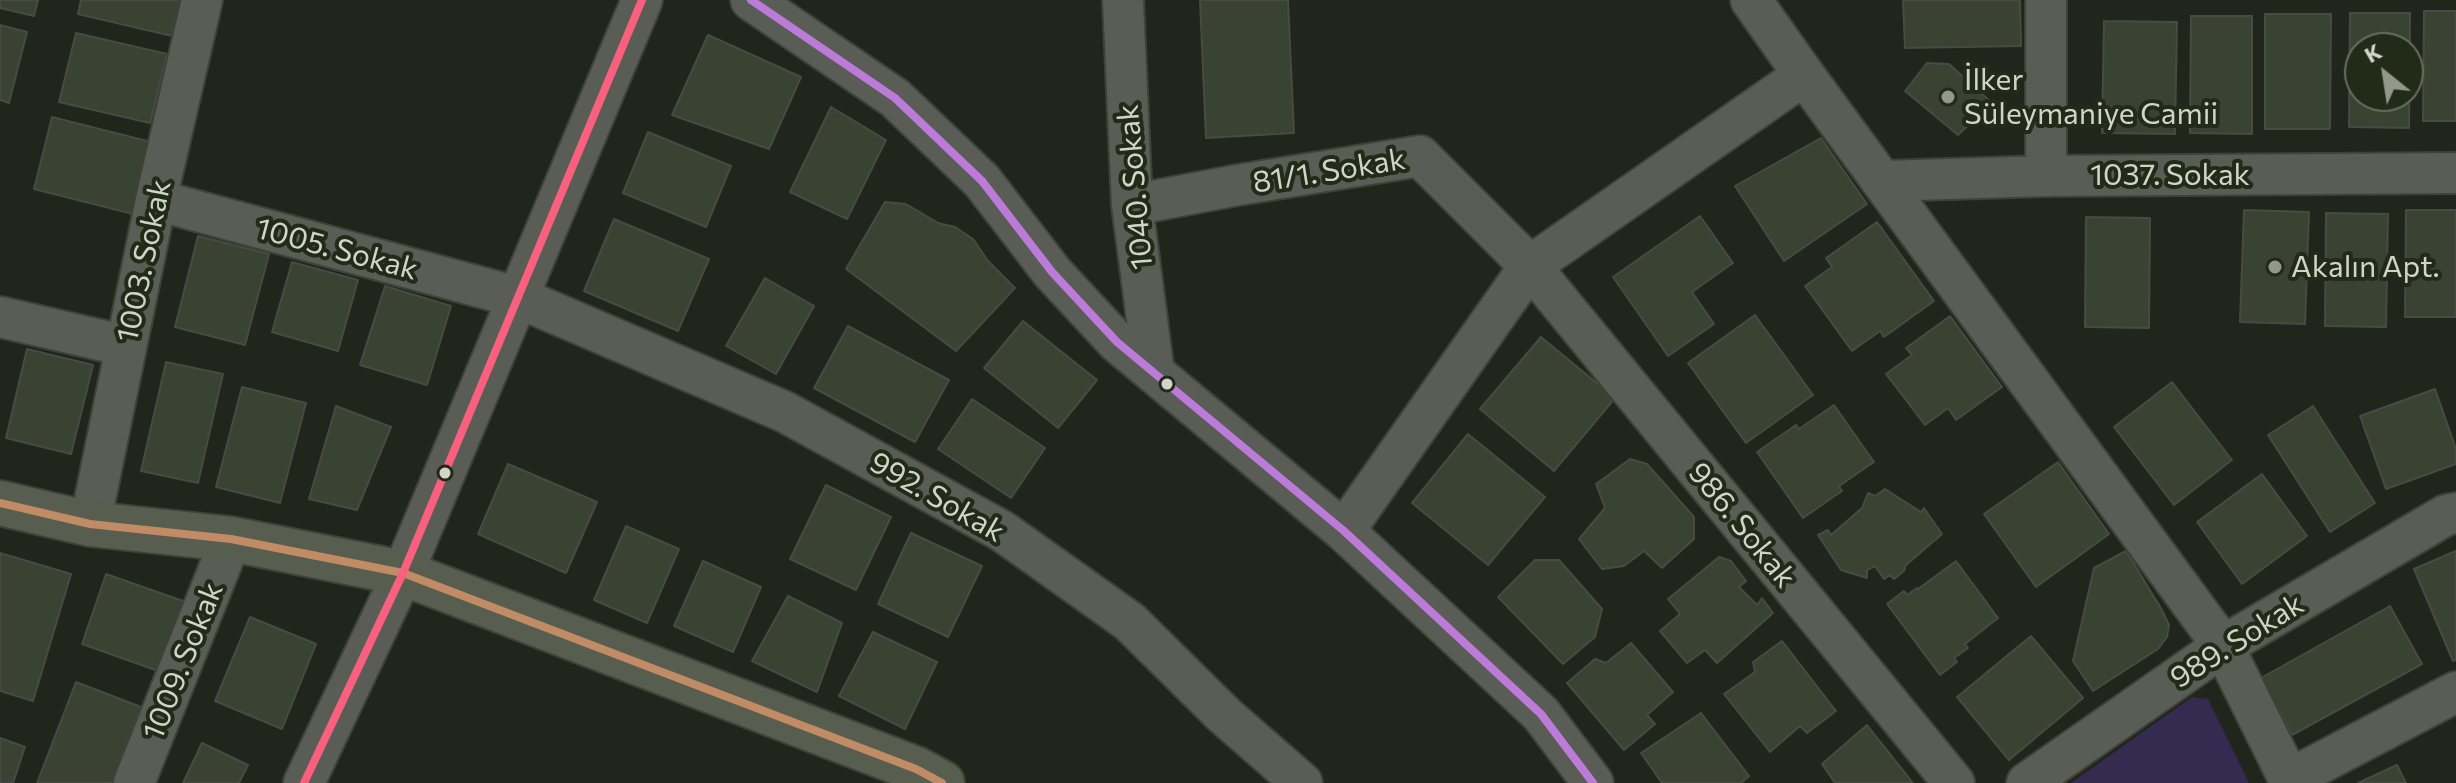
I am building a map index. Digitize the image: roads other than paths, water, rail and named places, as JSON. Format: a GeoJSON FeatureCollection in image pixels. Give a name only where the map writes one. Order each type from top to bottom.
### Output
{"type":"FeatureCollection","features":[{"type":"Feature","properties":{"kind":"main road"},"geometry":{"type":"LineString","coordinates":[[0,503],[90,524],[231,539],[403,573],[916,769],[942,783]]}},
{"type":"Feature","properties":{"kind":"street","name":"1003. Sokak"},"geometry":{"type":"LineString","coordinates":[[90,524],[156,200],[202,0]]}},
{"type":"Feature","properties":{"kind":"street"},"geometry":{"type":"LineString","coordinates":[[304,783],[403,573],[642,0]]}},
{"type":"Feature","properties":{"kind":"street"},"geometry":{"type":"LineString","coordinates":[[751,0],[895,98],[982,181],[1052,272],[1117,342],[1344,531],[1541,714],[1593,783]]}},
{"type":"Feature","properties":{"kind":"street","name":"1040. Sokak"},"geometry":{"type":"LineString","coordinates":[[1123,0],[1132,205],[1154,373]]}},
{"type":"Feature","properties":{"kind":"street"},"geometry":{"type":"LineString","coordinates":[[1751,0],[2223,646],[2290,781],[2456,692]]}},
{"type":"Feature","properties":{"kind":"street"},"geometry":{"type":"LineString","coordinates":[[2046,0],[2046,176]]}},
{"type":"Feature","properties":{"kind":"street"},"geometry":{"type":"LineString","coordinates":[[1344,531],[1530,266],[1804,75]]}},
{"type":"Feature","properties":{"kind":"street","name":"81/1. Sokak"},"geometry":{"type":"LineString","coordinates":[[1132,205],[1420,156],[1530,266]]}},
{"type":"Feature","properties":{"kind":"street","name":"1037. Sokak"},"geometry":{"type":"LineString","coordinates":[[1884,181],[2046,176],[2456,173]]}},
{"type":"Feature","properties":{"kind":"street","name":"1005. Sokak"},"geometry":{"type":"LineString","coordinates":[[156,200],[517,297]]}},
{"type":"Feature","properties":{"kind":"street","name":"986. Sokak"},"geometry":{"type":"LineString","coordinates":[[1530,266],[1954,783]]}},
{"type":"Feature","properties":{"kind":"street","name":"992. Sokak"},"geometry":{"type":"LineString","coordinates":[[517,297],[785,412],[1002,531],[1130,622],[1224,715],[1302,783]]}},
{"type":"Feature","properties":{"kind":"street"},"geometry":{"type":"LineString","coordinates":[[0,317],[126,346]]}},
{"type":"Feature","properties":{"kind":"street","name":"989. Sokak"},"geometry":{"type":"LineString","coordinates":[[2027,783],[2223,646],[2446,515],[2456,513]]}},
{"type":"Feature","properties":{"kind":"street","name":"1009. Sokak"},"geometry":{"type":"LineString","coordinates":[[134,783],[231,539]]}},
{"type":"Feature","properties":{"kind":"place","name":"İlker Süleymaniye Camii"},"geometry":{"type":"Point","coordinates":[1948,97]}},
{"type":"Feature","properties":{"kind":"place","name":"Akalın Apt."},"geometry":{"type":"Point","coordinates":[2275,267]}}]}
